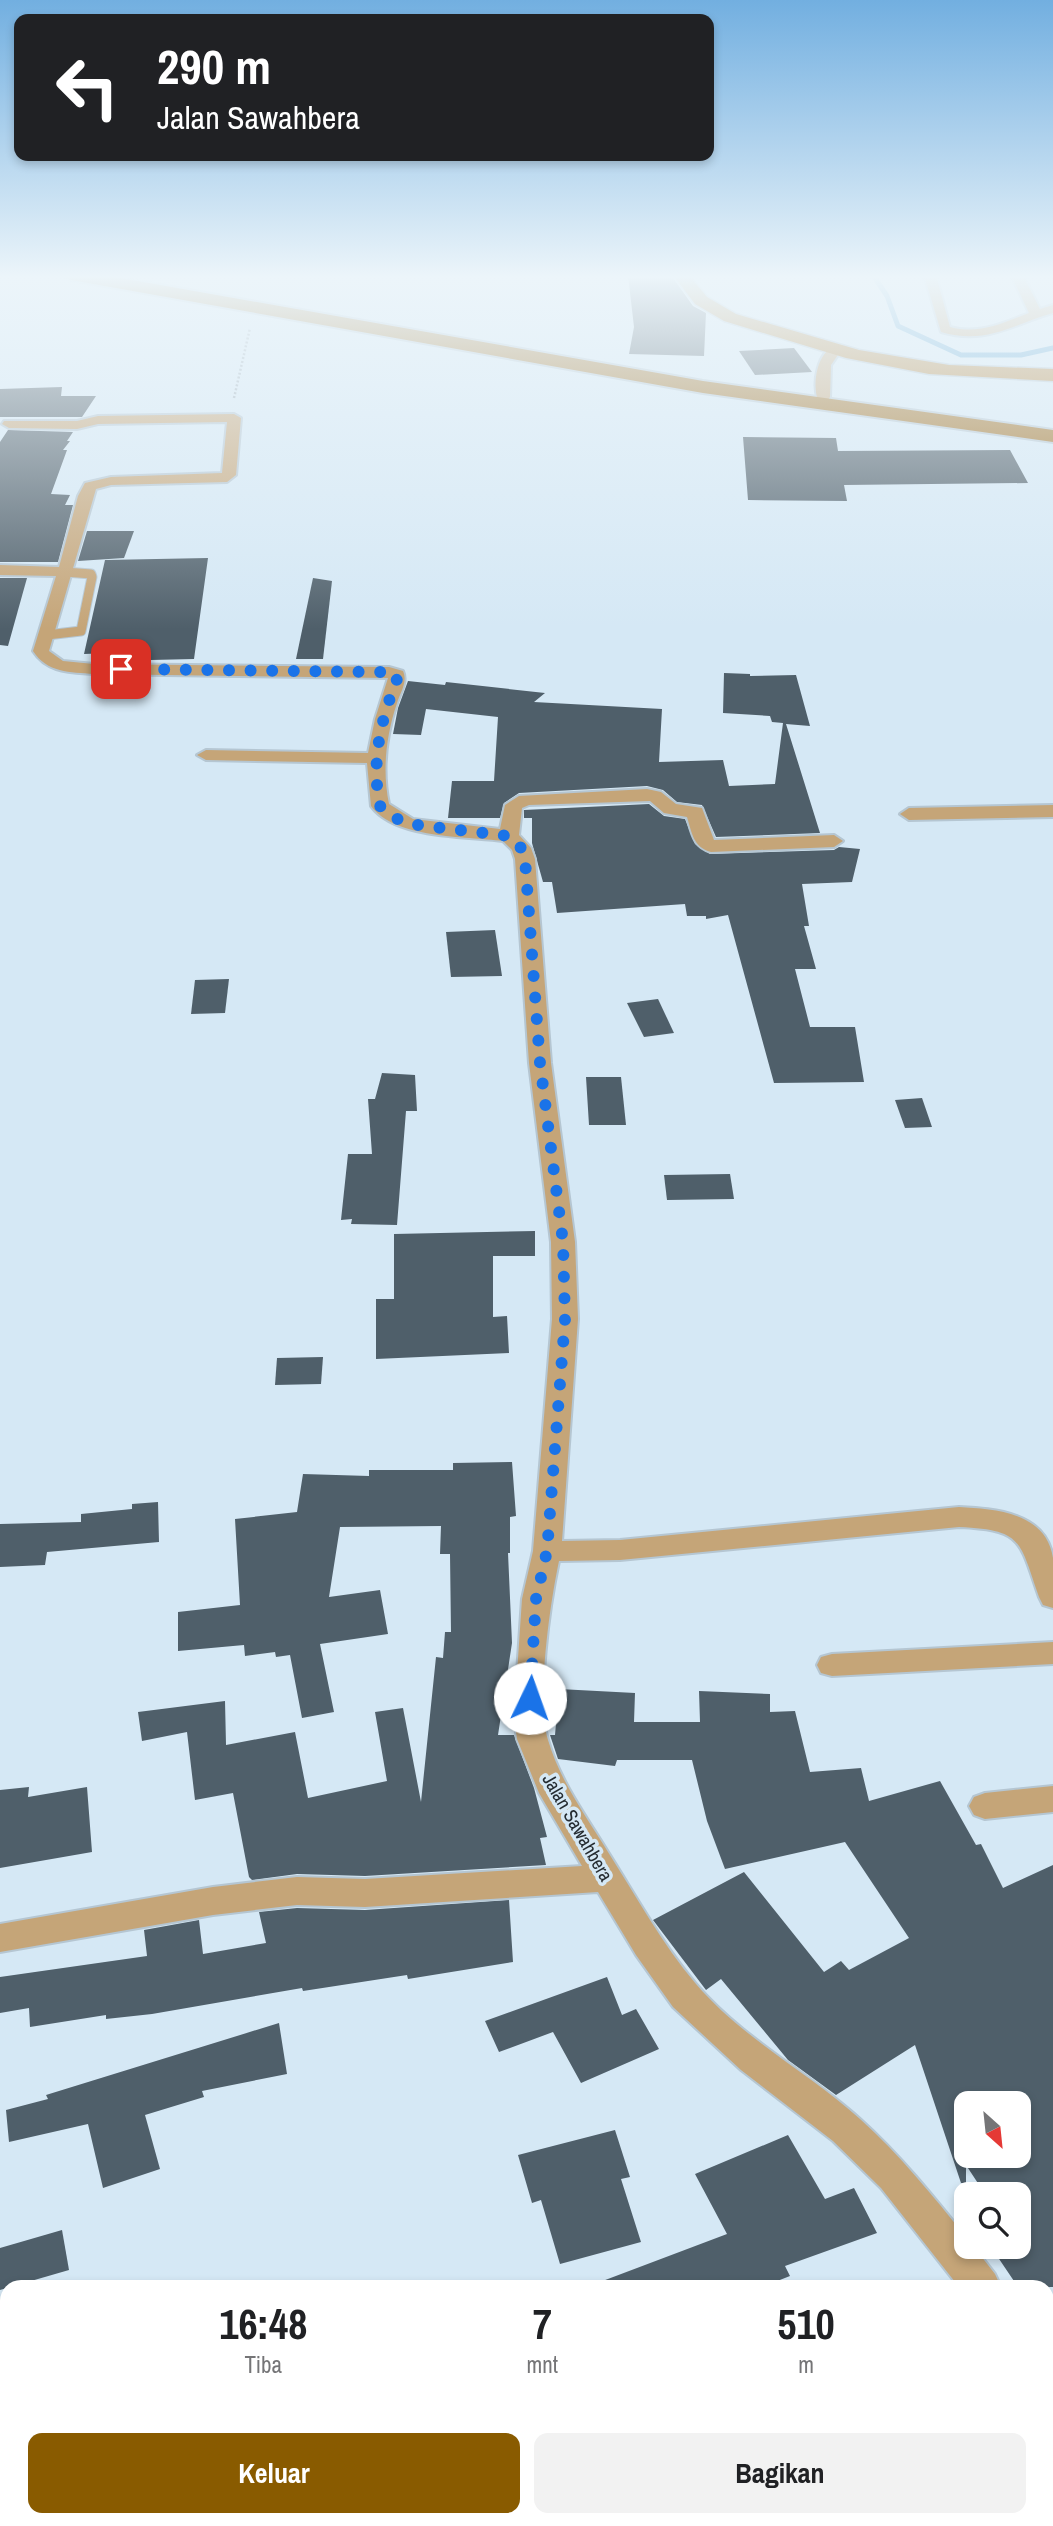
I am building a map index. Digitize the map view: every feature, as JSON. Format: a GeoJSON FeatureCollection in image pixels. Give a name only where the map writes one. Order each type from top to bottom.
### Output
{"type":"FeatureCollection","features":[{"type":"Feature","properties":{"kind":"main road"},"geometry":{"type":"LineString","coordinates":[[768,393],[1053,436]]}},
{"type":"Feature","properties":{"kind":"main road"},"geometry":{"type":"LineString","coordinates":[[787,393],[1053,424]]}},
{"type":"Feature","properties":{"kind":"street"},"geometry":{"type":"LineString","coordinates":[[823,393],[823,397]]}},
{"type":"Feature","properties":{"kind":"street"},"geometry":{"type":"LineString","coordinates":[[4,427],[77,425],[98,420],[234,418],[229,475],[222,479],[111,481],[90,486],[41,652],[48,661],[57,665],[94,669],[389,672],[397,676],[397,683],[387,705],[375,758],[380,806],[393,817],[409,824],[486,831],[509,836],[514,805],[526,800],[647,795],[655,796],[671,809],[695,812],[705,843],[711,846],[834,841]]}},
{"type":"Feature","properties":{"kind":"street"},"geometry":{"type":"LineString","coordinates":[[0,570],[65,572]]}},
{"type":"Feature","properties":{"kind":"street"},"geometry":{"type":"LineString","coordinates":[[206,755],[375,758]]}},
{"type":"Feature","properties":{"kind":"street"},"geometry":{"type":"LineString","coordinates":[[909,814],[1053,811]]}},
{"type":"Feature","properties":{"kind":"street","name":"Jalan Sawahbera"},"geometry":{"type":"LineString","coordinates":[[509,836],[521,848],[525,859],[540,1063],[563,1242],[565,1319],[547,1551],[535,1612],[529,1718],[532,1739],[555,1793],[648,1945],[685,1996],[735,2043],[846,2129],[885,2167],[976,2280]]}},
{"type":"Feature","properties":{"kind":"street"},"geometry":{"type":"LineString","coordinates":[[547,1551],[620,1550],[981,1517],[1018,1524],[1040,1553],[1051,1587]]}},
{"type":"Feature","properties":{"kind":"street"},"geometry":{"type":"LineString","coordinates":[[832,1665],[1053,1653]]}},
{"type":"Feature","properties":{"kind":"street"},"geometry":{"type":"LineString","coordinates":[[985,1806],[1053,1799]]}},
{"type":"Feature","properties":{"kind":"street"},"geometry":{"type":"LineString","coordinates":[[0,1938],[213,1901],[297,1891],[365,1893],[607,1878]]}},
{"type":"Feature","properties":{"kind":"path"},"geometry":{"type":"LineString","coordinates":[[234,418],[235,393]]}},
{"type":"Feature","properties":{"kind":"building"},"geometry":{"type":"Polygon","coordinates":[[[0,393],[96,396],[82,417],[0,417],[0,393]]]}},
{"type":"Feature","properties":{"kind":"building"},"geometry":{"type":"Polygon","coordinates":[[[8,430],[73,432],[63,450],[67,450],[51,494],[70,495],[65,505],[73,505],[58,562],[0,562],[0,442],[8,430]]]}},
{"type":"Feature","properties":{"kind":"building"},"geometry":{"type":"Polygon","coordinates":[[[743,437],[836,438],[838,451],[1010,450],[1028,483],[844,485],[847,501],[748,500],[743,437]]]}},
{"type":"Feature","properties":{"kind":"building"},"geometry":{"type":"Polygon","coordinates":[[[87,531],[134,531],[124,558],[78,561],[87,531]]]}},
{"type":"Feature","properties":{"kind":"building"},"geometry":{"type":"Polygon","coordinates":[[[208,558],[194,659],[108,661],[110,653],[84,654],[105,560],[208,558]]]}},
{"type":"Feature","properties":{"kind":"building"},"geometry":{"type":"Polygon","coordinates":[[[0,578],[27,578],[8,646],[0,645],[0,578]]]}},
{"type":"Feature","properties":{"kind":"building"},"geometry":{"type":"Polygon","coordinates":[[[313,578],[332,581],[323,659],[296,659],[313,578]]]}},
{"type":"Feature","properties":{"kind":"building"},"geometry":{"type":"Polygon","coordinates":[[[724,673],[750,676],[796,675],[810,726],[786,724],[820,833],[716,837],[702,805],[677,802],[663,790],[647,786],[519,793],[504,803],[500,818],[448,818],[452,781],[494,781],[498,717],[426,709],[421,735],[393,734],[398,708],[408,681],[445,685],[446,682],[545,693],[534,702],[662,709],[659,762],[723,760],[729,786],[775,784],[783,723],[772,722],[770,716],[723,713],[724,673]]]}},
{"type":"Feature","properties":{"kind":"building"},"geometry":{"type":"Polygon","coordinates":[[[649,804],[664,816],[685,819],[695,844],[710,854],[834,850],[839,847],[860,849],[852,882],[802,884],[809,926],[804,926],[816,969],[795,969],[810,1027],[855,1027],[864,1082],[774,1083],[728,915],[706,919],[706,916],[687,916],[685,904],[557,913],[552,882],[543,882],[532,843],[532,818],[524,818],[524,810],[649,804]]]}},
{"type":"Feature","properties":{"kind":"building"},"geometry":{"type":"Polygon","coordinates":[[[495,930],[502,976],[451,977],[446,932],[495,930]]]}},
{"type":"Feature","properties":{"kind":"building"},"geometry":{"type":"Polygon","coordinates":[[[229,979],[225,1013],[191,1014],[195,980],[229,979]]]}},
{"type":"Feature","properties":{"kind":"building"},"geometry":{"type":"Polygon","coordinates":[[[658,999],[674,1033],[644,1037],[627,1003],[658,999]]]}},
{"type":"Feature","properties":{"kind":"building"},"geometry":{"type":"Polygon","coordinates":[[[382,1073],[415,1075],[417,1111],[406,1111],[397,1225],[351,1224],[352,1219],[341,1220],[348,1154],[372,1154],[368,1099],[375,1099],[382,1073]]]}},
{"type":"Feature","properties":{"kind":"building"},"geometry":{"type":"Polygon","coordinates":[[[586,1077],[621,1077],[626,1125],[589,1125],[586,1077]]]}},
{"type":"Feature","properties":{"kind":"building"},"geometry":{"type":"Polygon","coordinates":[[[922,1098],[932,1127],[905,1128],[895,1100],[922,1098]]]}},
{"type":"Feature","properties":{"kind":"building"},"geometry":{"type":"Polygon","coordinates":[[[730,1174],[734,1199],[667,1200],[664,1175],[730,1174]]]}},
{"type":"Feature","properties":{"kind":"building"},"geometry":{"type":"Polygon","coordinates":[[[535,1231],[535,1256],[493,1256],[493,1317],[507,1316],[509,1353],[376,1359],[376,1299],[394,1299],[394,1234],[535,1231]]]}},
{"type":"Feature","properties":{"kind":"building"},"geometry":{"type":"Polygon","coordinates":[[[323,1357],[321,1384],[275,1385],[277,1358],[323,1357]]]}},
{"type":"Feature","properties":{"kind":"building"},"geometry":{"type":"Polygon","coordinates":[[[512,1462],[516,1516],[510,1517],[508,1553],[512,1643],[498,1735],[514,1735],[534,1788],[547,1837],[540,1838],[546,1865],[365,1876],[297,1874],[252,1880],[249,1877],[233,1793],[195,1800],[187,1732],[142,1741],[138,1712],[225,1701],[226,1745],[295,1732],[308,1798],[387,1781],[375,1712],[403,1708],[421,1802],[436,1657],[443,1658],[445,1632],[451,1632],[450,1554],[440,1554],[441,1526],[340,1527],[329,1597],[380,1590],[388,1634],[320,1644],[334,1712],[302,1718],[290,1655],[276,1657],[275,1652],[245,1656],[244,1645],[178,1651],[178,1612],[240,1605],[235,1519],[297,1512],[303,1474],[369,1476],[369,1470],[453,1470],[453,1463],[512,1462]]]}},
{"type":"Feature","properties":{"kind":"building"},"geometry":{"type":"Polygon","coordinates":[[[158,1502],[159,1542],[47,1552],[45,1565],[0,1567],[0,1524],[81,1522],[81,1514],[132,1509],[132,1504],[158,1502]]]}},
{"type":"Feature","properties":{"kind":"building"},"geometry":{"type":"Polygon","coordinates":[[[559,1689],[635,1693],[634,1722],[700,1722],[699,1691],[770,1694],[770,1712],[795,1711],[810,1772],[861,1768],[869,1801],[940,1781],[976,1845],[981,1844],[1003,1888],[1053,1865],[1053,2280],[1013,2280],[999,2259],[1031,2259],[1031,2182],[977,2182],[968,2168],[1031,2168],[1031,2091],[954,2091],[954,2162],[915,2045],[836,2095],[788,2060],[721,1979],[706,1990],[653,1920],[744,1872],[824,1972],[841,1961],[849,1970],[909,1938],[845,1842],[725,1869],[707,1821],[692,1760],[617,1760],[615,1766],[558,1759],[550,1735],[555,1735],[559,1689]]]}},
{"type":"Feature","properties":{"kind":"building"},"geometry":{"type":"Polygon","coordinates":[[[29,1787],[28,1797],[87,1787],[92,1852],[0,1868],[0,1790],[29,1787]]]}},
{"type":"Feature","properties":{"kind":"building"},"geometry":{"type":"Polygon","coordinates":[[[509,1900],[513,1962],[408,1979],[407,1975],[303,1991],[302,1988],[152,2014],[106,2019],[106,2015],[30,2027],[29,2008],[0,2013],[0,1977],[147,1956],[144,1930],[199,1920],[203,1954],[266,1943],[259,1912],[297,1908],[365,1910],[509,1900]]]}},
{"type":"Feature","properties":{"kind":"building"},"geometry":{"type":"Polygon","coordinates":[[[607,1977],[622,2015],[636,2009],[659,2049],[581,2083],[553,2032],[499,2052],[485,2021],[607,1977]]]}},
{"type":"Feature","properties":{"kind":"building"},"geometry":{"type":"Polygon","coordinates":[[[279,2023],[287,2074],[202,2091],[204,2097],[145,2115],[160,2169],[103,2188],[88,2124],[9,2142],[6,2110],[48,2099],[46,2095],[279,2023]]]}},
{"type":"Feature","properties":{"kind":"building"},"geometry":{"type":"Polygon","coordinates":[[[615,2130],[630,2177],[621,2179],[641,2242],[560,2264],[541,2200],[532,2203],[518,2155],[615,2130]]]}},
{"type":"Feature","properties":{"kind":"building"},"geometry":{"type":"Polygon","coordinates":[[[788,2135],[825,2199],[854,2188],[877,2233],[785,2266],[790,2276],[780,2280],[605,2280],[727,2234],[695,2174],[788,2135]]]}},
{"type":"Feature","properties":{"kind":"building"},"geometry":{"type":"Polygon","coordinates":[[[956,2168],[966,2168],[966,2182],[961,2182],[956,2168]]]}},
{"type":"Feature","properties":{"kind":"building"},"geometry":{"type":"Polygon","coordinates":[[[62,2230],[69,2270],[34,2280],[0,2280],[0,2248],[62,2230]]]}},
{"type":"Feature","properties":{"kind":"route"},"geometry":{"type":"LineString","coordinates":[[121,669],[389,672],[397,676],[397,683],[387,705],[375,758],[380,806],[393,817],[409,824],[486,831],[509,836],[521,848],[525,859],[533,948],[540,1063],[563,1242],[565,1319],[547,1551],[536,1599],[530,1698]]}}]}
